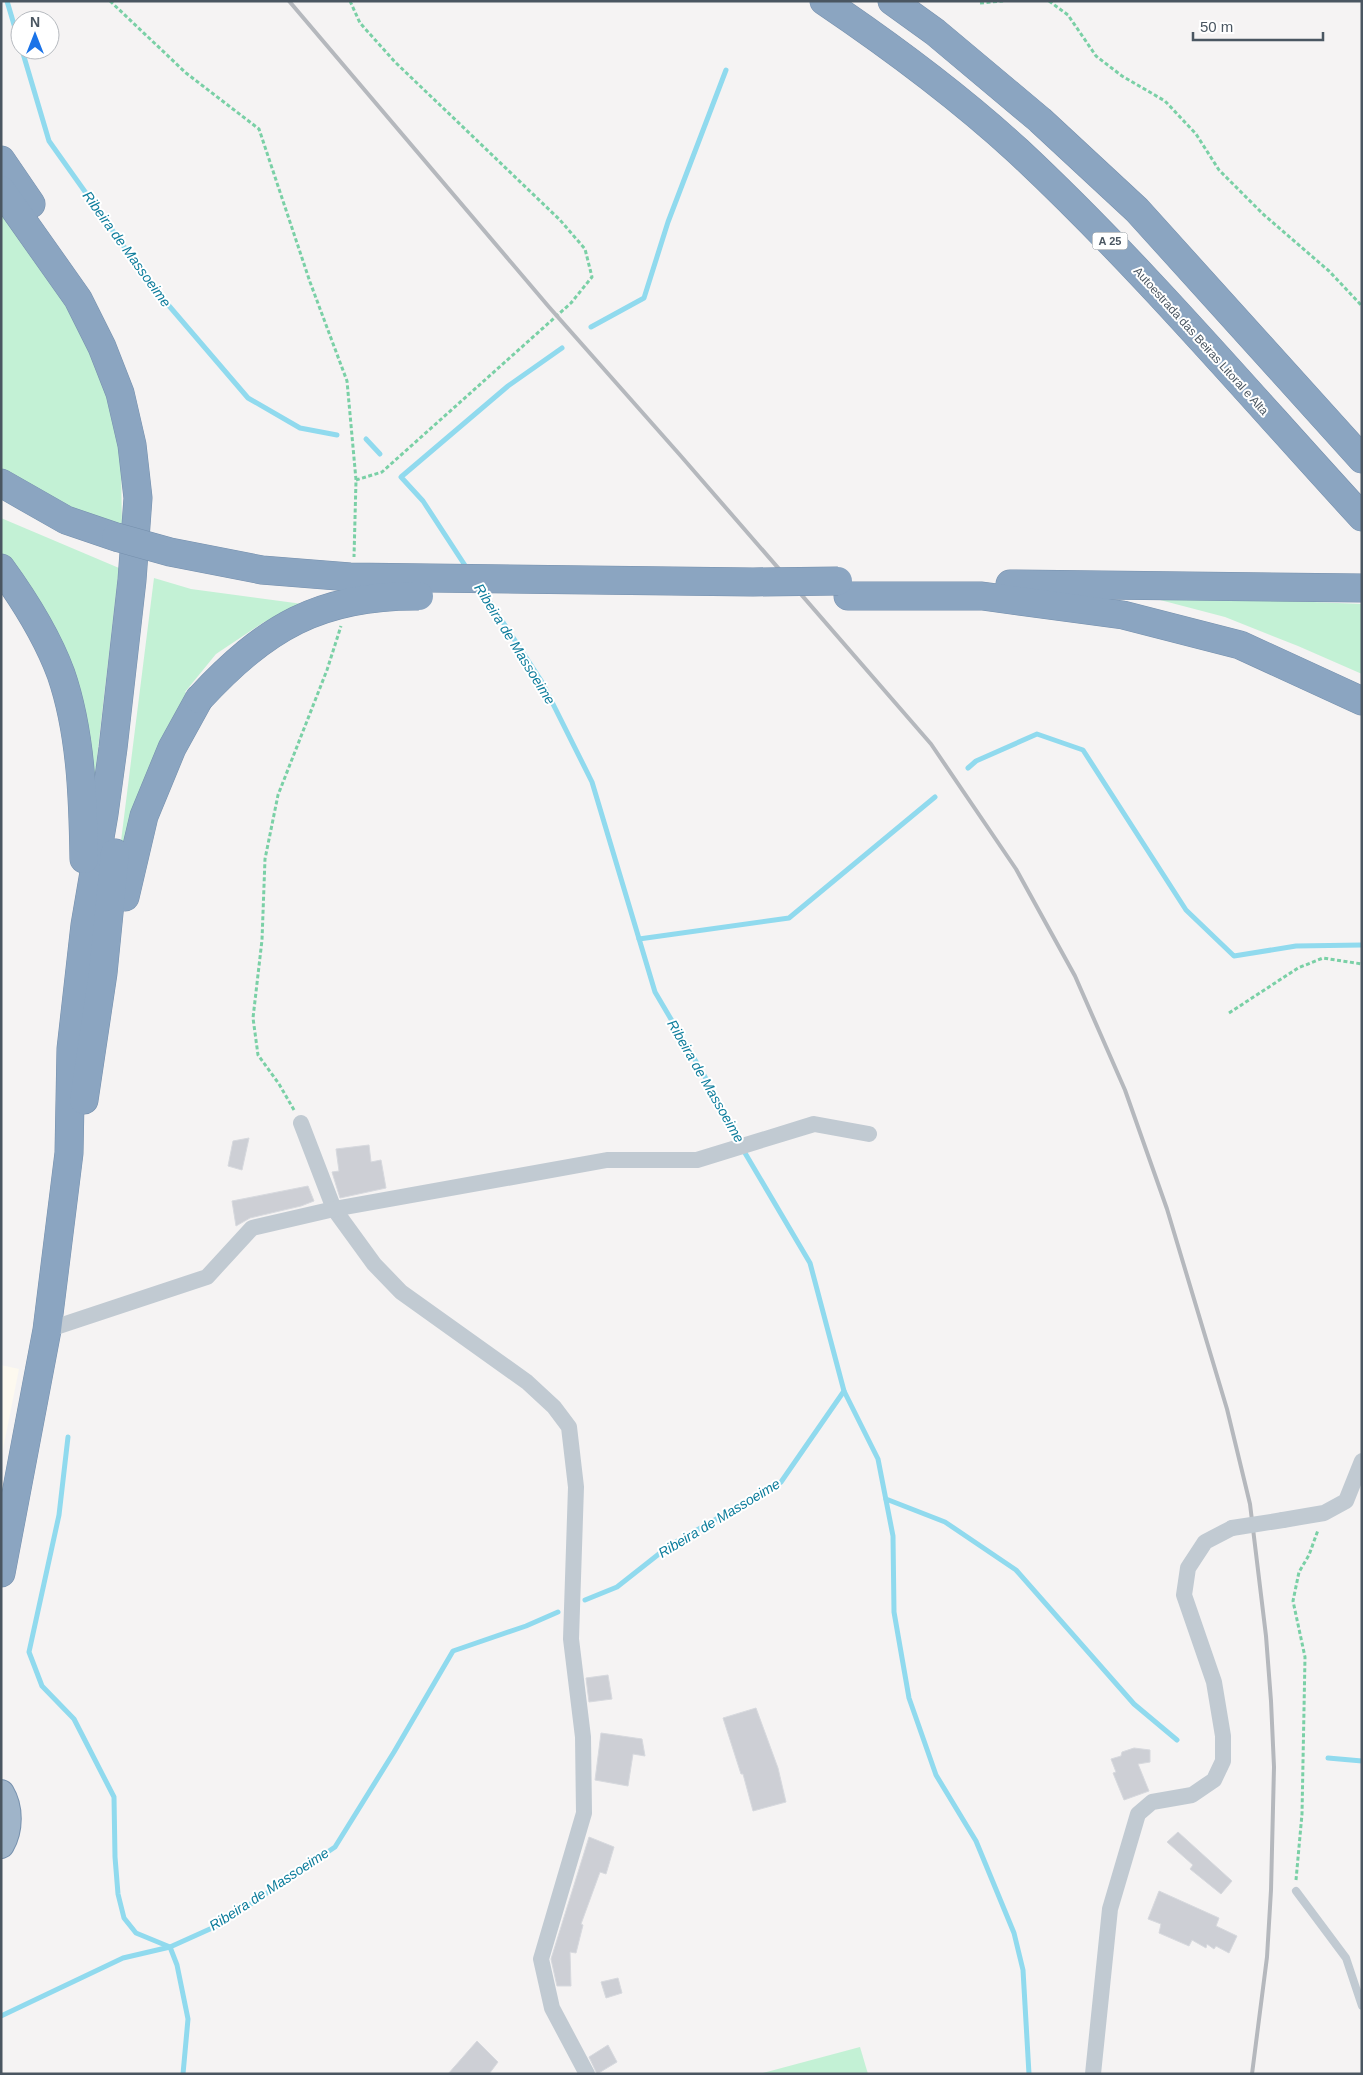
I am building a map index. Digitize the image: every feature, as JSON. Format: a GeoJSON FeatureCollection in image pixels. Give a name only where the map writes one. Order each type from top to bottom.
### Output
{"type":"FeatureCollection","features":[{"type":"Feature","properties":{"kind":"highway","name":"Autoestrada das Beiras Litoral e Alta"},"geometry":{"type":"LineString","coordinates":[[824,1],[922,71],[1017,150],[1109,239],[1362,517]]}},
{"type":"Feature","properties":{"kind":"highway"},"geometry":{"type":"LineString","coordinates":[[892,1],[935,32],[1040,120],[1137,210],[1362,459]]}},
{"type":"Feature","properties":{"kind":"highway"},"geometry":{"type":"LineString","coordinates":[[1,160],[92,296],[128,367],[148,445],[152,518],[148,582],[108,910],[103,973],[84,1100],[69,1153]]}},
{"type":"Feature","properties":{"kind":"highway"},"geometry":{"type":"LineString","coordinates":[[1,190],[78,299],[102,347],[120,393],[132,445],[138,498],[132,580],[107,795],[85,925],[70,1049],[69,1153],[47,1330],[1,1573]]}},
{"type":"Feature","properties":{"kind":"highway"},"geometry":{"type":"LineString","coordinates":[[1,483],[66,520],[116,538],[170,552],[262,570],[350,577],[754,582],[843,589],[982,596],[1123,614],[1240,645],[1362,701]]}},
{"type":"Feature","properties":{"kind":"highway"},"geometry":{"type":"LineString","coordinates":[[1,568],[29,607],[61,674],[75,730],[83,806],[85,925]]}},
{"type":"Feature","properties":{"kind":"highway"},"geometry":{"type":"LineString","coordinates":[[103,973],[124,905],[144,816],[172,748],[199,699],[241,657],[293,621],[331,606],[362,598],[396,596],[843,589],[1362,588]]}},
{"type":"Feature","properties":{"kind":"highway"},"geometry":{"type":"LineString","coordinates":[[1,1793],[8,1811],[8,1819],[1,1845]]}},
{"type":"Feature","properties":{"kind":"street"},"geometry":{"type":"LineString","coordinates":[[300,1123],[334,1209],[374,1264],[402,1292],[527,1382],[554,1407],[569,1427],[576,1487],[571,1639],[583,1737],[584,1812],[541,1959],[552,2008],[587,2074]]}},
{"type":"Feature","properties":{"kind":"street"},"geometry":{"type":"LineString","coordinates":[[47,1330],[207,1277],[252,1228],[334,1209],[607,1160],[697,1160],[814,1124],[869,1134]]}},
{"type":"Feature","properties":{"kind":"street"},"geometry":{"type":"LineString","coordinates":[[1094,2074],[1110,1910],[1138,1814],[1152,1802],[1192,1795],[1214,1780],[1223,1761],[1224,1736],[1214,1682],[1184,1595],[1188,1568],[1205,1542],[1232,1528],[1324,1513],[1346,1500],[1362,1461]]}},
{"type":"Feature","properties":{"kind":"lane"},"geometry":{"type":"LineString","coordinates":[[1296,1891],[1346,1958],[1362,2006]]}},
{"type":"Feature","properties":{"kind":"path"},"geometry":{"type":"LineString","coordinates":[[110,1],[186,73],[259,129],[310,282],[348,381],[356,480],[354,560]]}},
{"type":"Feature","properties":{"kind":"path"},"geometry":{"type":"LineString","coordinates":[[350,1],[360,23],[395,62],[560,220],[585,249],[592,277],[571,303],[382,472],[356,480]]}},
{"type":"Feature","properties":{"kind":"path"},"geometry":{"type":"LineString","coordinates":[[980,3],[1003,1]]}},
{"type":"Feature","properties":{"kind":"path"},"geometry":{"type":"LineString","coordinates":[[1049,1],[1068,15],[1096,56],[1122,76],[1165,102],[1196,134],[1219,170],[1263,214],[1329,272],[1362,306]]}},
{"type":"Feature","properties":{"kind":"path"},"geometry":{"type":"LineString","coordinates":[[300,1123],[279,1084],[258,1054],[253,1018],[262,940],[265,859],[278,794],[327,670],[342,626]]}},
{"type":"Feature","properties":{"kind":"path"},"geometry":{"type":"LineString","coordinates":[[1229,1013],[1298,968],[1323,958],[1362,964]]}},
{"type":"Feature","properties":{"kind":"path"},"geometry":{"type":"LineString","coordinates":[[1296,1891],[1302,1814],[1305,1657],[1293,1601],[1299,1572],[1309,1555],[1324,1513]]}},
{"type":"Feature","properties":{"kind":"shaded area"},"geometry":{"type":"Polygon","coordinates":[[[1,1365],[19,1369],[1,1459],[1,1365]]]}},
{"type":"Feature","properties":{"kind":"green space"},"geometry":{"type":"Polygon","coordinates":[[[1,209],[75,317],[106,390],[121,459],[122,530],[66,509],[1,469],[1,209]]]}},
{"type":"Feature","properties":{"kind":"green space"},"geometry":{"type":"Polygon","coordinates":[[[1,518],[119,568],[90,818],[49,629],[1,553],[1,518]]]}},
{"type":"Feature","properties":{"kind":"green space"},"geometry":{"type":"Polygon","coordinates":[[[154,578],[191,589],[310,605],[264,622],[216,654],[185,692],[189,694],[165,733],[146,776],[118,865],[154,578]]]}},
{"type":"Feature","properties":{"kind":"green space"},"geometry":{"type":"Polygon","coordinates":[[[1141,595],[1362,604],[1362,674],[1225,617],[1141,595]]]}},
{"type":"Feature","properties":{"kind":"green space"},"geometry":{"type":"Polygon","coordinates":[[[860,2047],[868,2074],[759,2074],[860,2047]]]}},
{"type":"Feature","properties":{"kind":"building"},"geometry":{"type":"Polygon","coordinates":[[[249,1138],[242,1170],[228,1166],[233,1141],[249,1138]]]}},
{"type":"Feature","properties":{"kind":"building"},"geometry":{"type":"Polygon","coordinates":[[[369,1145],[371,1162],[381,1160],[386,1188],[340,1198],[332,1172],[339,1171],[336,1149],[369,1145]]]}},
{"type":"Feature","properties":{"kind":"building"},"geometry":{"type":"Polygon","coordinates":[[[308,1186],[314,1201],[250,1218],[236,1226],[232,1201],[308,1186]]]}},
{"type":"Feature","properties":{"kind":"building"},"geometry":{"type":"Polygon","coordinates":[[[608,1675],[612,1699],[589,1702],[586,1678],[608,1675]]]}},
{"type":"Feature","properties":{"kind":"building"},"geometry":{"type":"Polygon","coordinates":[[[756,1708],[778,1768],[786,1802],[753,1811],[743,1774],[741,1774],[723,1718],[756,1708]]]}},
{"type":"Feature","properties":{"kind":"building"},"geometry":{"type":"Polygon","coordinates":[[[601,1733],[642,1739],[645,1756],[633,1754],[628,1786],[595,1780],[601,1733]]]}},
{"type":"Feature","properties":{"kind":"building"},"geometry":{"type":"Polygon","coordinates":[[[1134,1748],[1150,1750],[1150,1762],[1138,1764],[1149,1791],[1124,1800],[1113,1773],[1116,1772],[1111,1759],[1121,1756],[1122,1752],[1134,1748]]]}},
{"type":"Feature","properties":{"kind":"building"},"geometry":{"type":"Polygon","coordinates":[[[1178,1832],[1232,1881],[1221,1894],[1190,1869],[1193,1865],[1167,1842],[1178,1832]]]}},
{"type":"Feature","properties":{"kind":"building"},"geometry":{"type":"Polygon","coordinates":[[[589,1837],[614,1847],[606,1874],[600,1872],[581,1924],[583,1925],[576,1953],[570,1952],[571,1986],[557,1986],[551,1959],[589,1837]]]}},
{"type":"Feature","properties":{"kind":"building"},"geometry":{"type":"Polygon","coordinates":[[[1159,1891],[1219,1918],[1216,1926],[1237,1936],[1229,1953],[1216,1946],[1214,1949],[1207,1944],[1206,1948],[1192,1940],[1189,1946],[1159,1933],[1161,1924],[1148,1919],[1159,1891]]]}},
{"type":"Feature","properties":{"kind":"building"},"geometry":{"type":"Polygon","coordinates":[[[618,1978],[622,1993],[606,1998],[601,1982],[618,1978]]]}},
{"type":"Feature","properties":{"kind":"building"},"geometry":{"type":"Polygon","coordinates":[[[477,2041],[498,2062],[489,2074],[448,2074],[477,2041]]]}},
{"type":"Feature","properties":{"kind":"building"},"geometry":{"type":"Polygon","coordinates":[[[608,2045],[617,2062],[597,2074],[589,2057],[608,2045]]]}},
{"type":"Feature","properties":{"kind":"waterway","name":"Ribeira de Massoeime"},"geometry":{"type":"LineString","coordinates":[[7,1],[10,11]]}},
{"type":"Feature","properties":{"kind":"waterway","name":"Ribeira de Massoeime"},"geometry":{"type":"LineString","coordinates":[[25,60],[49,141],[152,286],[248,398],[300,428],[337,435]]}},
{"type":"Feature","properties":{"kind":"waterway"},"geometry":{"type":"LineString","coordinates":[[591,327],[644,298],[668,222],[726,70]]}},
{"type":"Feature","properties":{"kind":"waterway"},"geometry":{"type":"LineString","coordinates":[[468,570],[423,501],[401,477],[508,386],[562,348]]}},
{"type":"Feature","properties":{"kind":"waterway","name":"Ribeira de Massoeime"},"geometry":{"type":"LineString","coordinates":[[366,439],[380,454]]}},
{"type":"Feature","properties":{"kind":"waterway","name":"Ribeira de Massoeime"},"geometry":{"type":"LineString","coordinates":[[480,587],[542,682],[592,782],[655,992],[708,1082],[719,1109],[810,1263],[844,1391],[781,1482],[669,1546],[617,1587],[585,1600]]}},
{"type":"Feature","properties":{"kind":"waterway"},"geometry":{"type":"LineString","coordinates":[[968,768],[976,761],[1037,734],[1083,750],[1186,910],[1234,956],[1296,946],[1362,945]]}},
{"type":"Feature","properties":{"kind":"waterway"},"geometry":{"type":"LineString","coordinates":[[639,939],[789,918],[935,797]]}},
{"type":"Feature","properties":{"kind":"waterway"},"geometry":{"type":"LineString","coordinates":[[844,1391],[878,1459],[893,1536],[894,1612],[909,1698],[936,1775],[976,1841],[1014,1933],[1023,1970],[1029,2074]]}},
{"type":"Feature","properties":{"kind":"waterway"},"geometry":{"type":"LineString","coordinates":[[68,1437],[59,1515],[29,1652],[42,1686],[74,1719],[114,1797],[118,1894],[124,1918],[136,1933],[170,1947],[177,1965],[188,2019],[183,2074]]}},
{"type":"Feature","properties":{"kind":"waterway"},"geometry":{"type":"LineString","coordinates":[[886,1499],[945,1522],[1016,1570],[1134,1704],[1177,1740]]}},
{"type":"Feature","properties":{"kind":"waterway","name":"Ribeira de Massoeime"},"geometry":{"type":"LineString","coordinates":[[1,2016],[123,1958],[170,1947],[221,1924],[335,1847],[394,1752],[453,1651],[526,1626],[558,1612]]}},
{"type":"Feature","properties":{"kind":"waterway"},"geometry":{"type":"LineString","coordinates":[[1328,1758],[1362,1761]]}},
{"type":"Feature","properties":{"kind":"railway"},"geometry":{"type":"LineString","coordinates":[[289,1],[549,307],[931,744],[1016,869],[1075,976],[1125,1090],[1167,1209],[1227,1409],[1250,1504],[1266,1636],[1274,1767],[1271,1890],[1267,1957],[1252,2074]]}}]}
